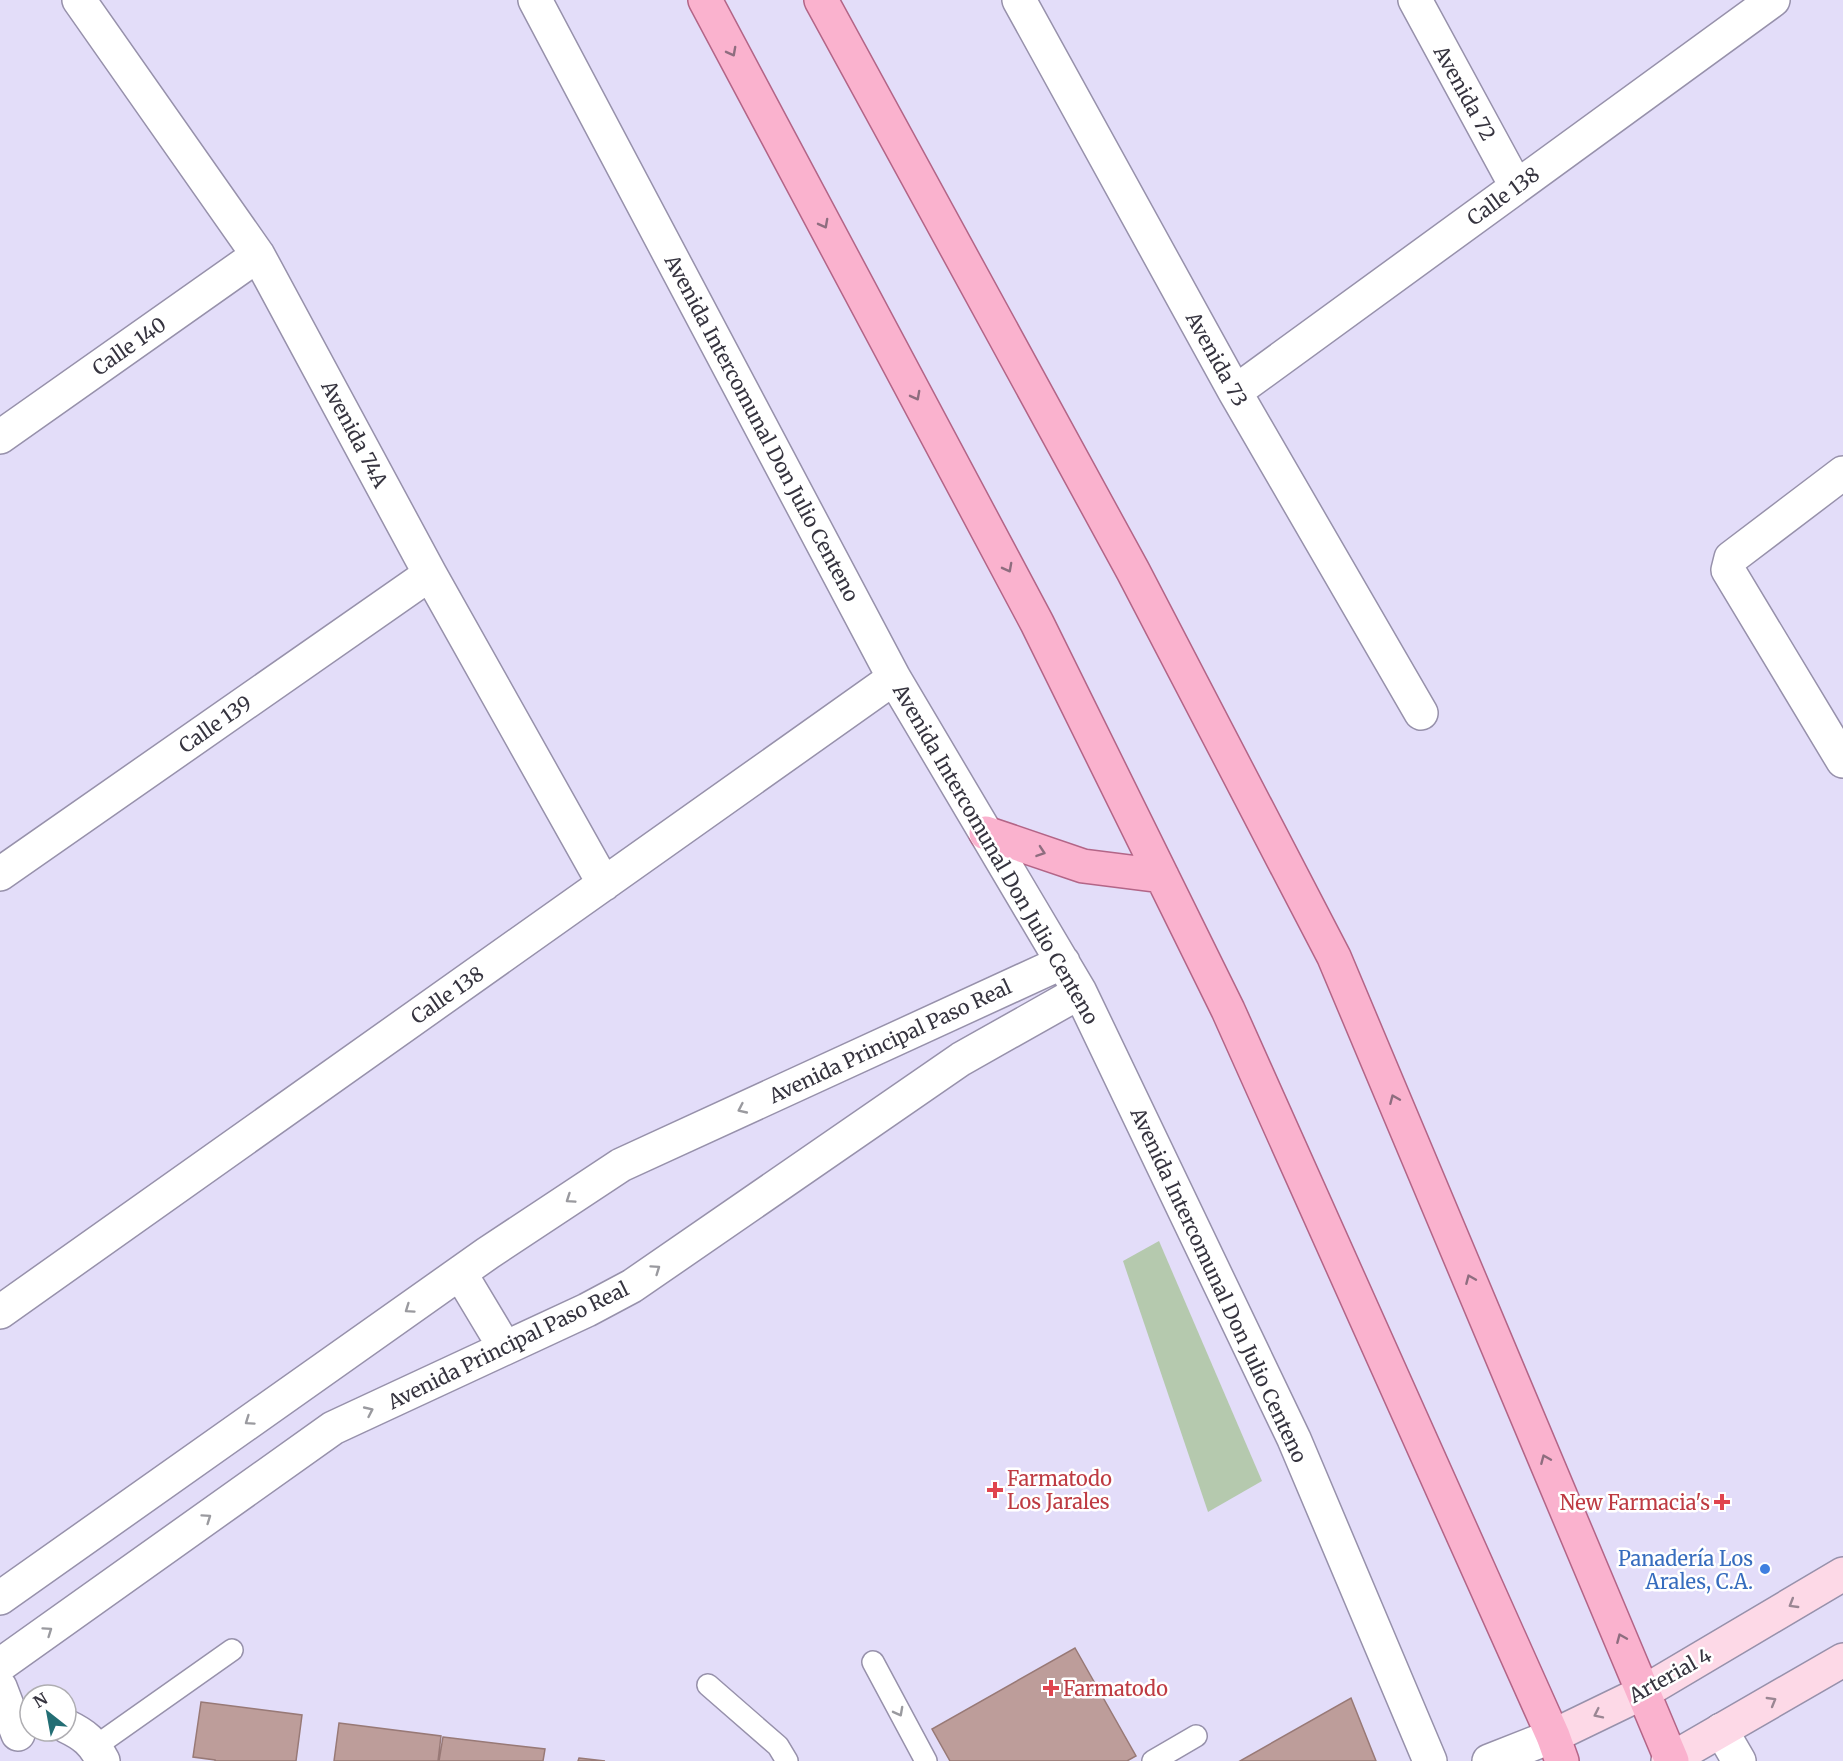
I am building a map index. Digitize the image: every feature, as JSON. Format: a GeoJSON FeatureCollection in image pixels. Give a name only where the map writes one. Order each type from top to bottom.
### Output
{"type":"FeatureCollection","features":[{"type":"Feature","properties":{"kind":"main road"},"geometry":{"type":"LineString","coordinates":[[705,0],[1037,622],[1228,1010],[1558,1748]]}},
{"type":"Feature","properties":{"kind":"main road"},"geometry":{"type":"LineString","coordinates":[[821,0],[1133,571],[1334,957],[1644,1692],[1670,1760]]}},
{"type":"Feature","properties":{"kind":"main road"},"geometry":{"type":"LineString","coordinates":[[986,833],[1083,866],[1162,876]]}},
{"type":"Feature","properties":{"kind":"street","name":"Avenida 74A"},"geometry":{"type":"LineString","coordinates":[[79,0],[258,255],[430,574],[604,884]]}},
{"type":"Feature","properties":{"kind":"street","name":"Avenida Intercomunal Don Julio Centeno"},"geometry":{"type":"LineString","coordinates":[[535,0],[894,678],[1080,992],[1294,1439],[1430,1761]]}},
{"type":"Feature","properties":{"kind":"street","name":"Avenida 73"},"geometry":{"type":"LineString","coordinates":[[1019,0],[1235,392],[1421,713]]}},
{"type":"Feature","properties":{"kind":"street","name":"Avenida 72"},"geometry":{"type":"LineString","coordinates":[[1415,0],[1516,186]]}},
{"type":"Feature","properties":{"kind":"street","name":"Calle 138"},"geometry":{"type":"LineString","coordinates":[[1235,392],[1773,0]]}},
{"type":"Feature","properties":{"kind":"street","name":"Calle 140"},"geometry":{"type":"LineString","coordinates":[[0,438],[258,255]]}},
{"type":"Feature","properties":{"kind":"street"},"geometry":{"type":"LineString","coordinates":[[1843,473],[1731,558],[1728,570],[1843,761]]}},
{"type":"Feature","properties":{"kind":"street","name":"Calle 139"},"geometry":{"type":"LineString","coordinates":[[0,874],[430,574]]}},
{"type":"Feature","properties":{"kind":"street","name":"Calle 138"},"geometry":{"type":"LineString","coordinates":[[0,1312],[894,678]]}},
{"type":"Feature","properties":{"kind":"street","name":"Avenida Principal Paso Real"},"geometry":{"type":"LineString","coordinates":[[0,1598],[460,1273],[621,1165],[1063,962]]}},
{"type":"Feature","properties":{"kind":"street","name":"Avenida Principal Paso Real"},"geometry":{"type":"LineString","coordinates":[[0,1665],[333,1428],[587,1310],[632,1286],[961,1059],[1080,992]]}},
{"type":"Feature","properties":{"kind":"street"},"geometry":{"type":"LineString","coordinates":[[460,1273],[505,1348]]}},
{"type":"Feature","properties":{"kind":"street","name":"Arterial 4"},"geometry":{"type":"LineString","coordinates":[[1489,1761],[1558,1748],[1644,1692],[1843,1574]]}},
{"type":"Feature","properties":{"kind":"street"},"geometry":{"type":"LineString","coordinates":[[1670,1760],[1843,1660]]}},
{"type":"Feature","properties":{"kind":"street"},"geometry":{"type":"LineString","coordinates":[[0,1687],[16,1737]]}},
{"type":"Feature","properties":{"kind":"street"},"geometry":{"type":"LineString","coordinates":[[1721,1730],[1739,1761]]}},
{"type":"Feature","properties":{"kind":"street"},"geometry":{"type":"LineString","coordinates":[[78,1731],[99,1754]]}},
{"type":"Feature","properties":{"kind":"lane"},"geometry":{"type":"LineString","coordinates":[[99,1754],[232,1650]]}},
{"type":"Feature","properties":{"kind":"lane"},"geometry":{"type":"LineString","coordinates":[[873,1662],[926,1761]]}},
{"type":"Feature","properties":{"kind":"lane"},"geometry":{"type":"LineString","coordinates":[[708,1685],[778,1746],[787,1761]]}},
{"type":"Feature","properties":{"kind":"lane"},"geometry":{"type":"LineString","coordinates":[[1153,1761],[1196,1736]]}},
{"type":"Feature","properties":{"kind":"green space"},"geometry":{"type":"Polygon","coordinates":[[[1159,1241],[1262,1481],[1208,1512],[1123,1261],[1159,1241]]]}},
{"type":"Feature","properties":{"kind":"building","name":"Farmatodo"},"geometry":{"type":"Polygon","coordinates":[[[1075,1648],[1136,1756],[1127,1761],[950,1761],[932,1729],[1075,1648]]]}},
{"type":"Feature","properties":{"kind":"building"},"geometry":{"type":"Polygon","coordinates":[[[1351,1698],[1376,1761],[1240,1761],[1351,1698]]]}},
{"type":"Feature","properties":{"kind":"building"},"geometry":{"type":"Polygon","coordinates":[[[201,1702],[302,1715],[296,1761],[215,1761],[193,1757],[201,1702]]]}},
{"type":"Feature","properties":{"kind":"building"},"geometry":{"type":"Polygon","coordinates":[[[339,1723],[441,1736],[438,1761],[334,1761],[339,1723]]]}},
{"type":"Feature","properties":{"kind":"building"},"geometry":{"type":"Polygon","coordinates":[[[443,1737],[545,1749],[543,1761],[439,1761],[443,1737]]]}},
{"type":"Feature","properties":{"kind":"building"},"geometry":{"type":"Polygon","coordinates":[[[579,1758],[605,1761],[578,1761],[579,1758]]]}},
{"type":"Feature","properties":{"kind":"place","name":"Farmatodo Los Jarales"},"geometry":{"type":"Point","coordinates":[995,1490]}},
{"type":"Feature","properties":{"kind":"place","name":"New Farmacia's"},"geometry":{"type":"Point","coordinates":[1722,1502]}},
{"type":"Feature","properties":{"kind":"place","name":"Panadería Los Arales, C.A."},"geometry":{"type":"Point","coordinates":[1765,1569]}},
{"type":"Feature","properties":{"kind":"place","name":"Farmatodo"},"geometry":{"type":"Point","coordinates":[1051,1688]}}]}
